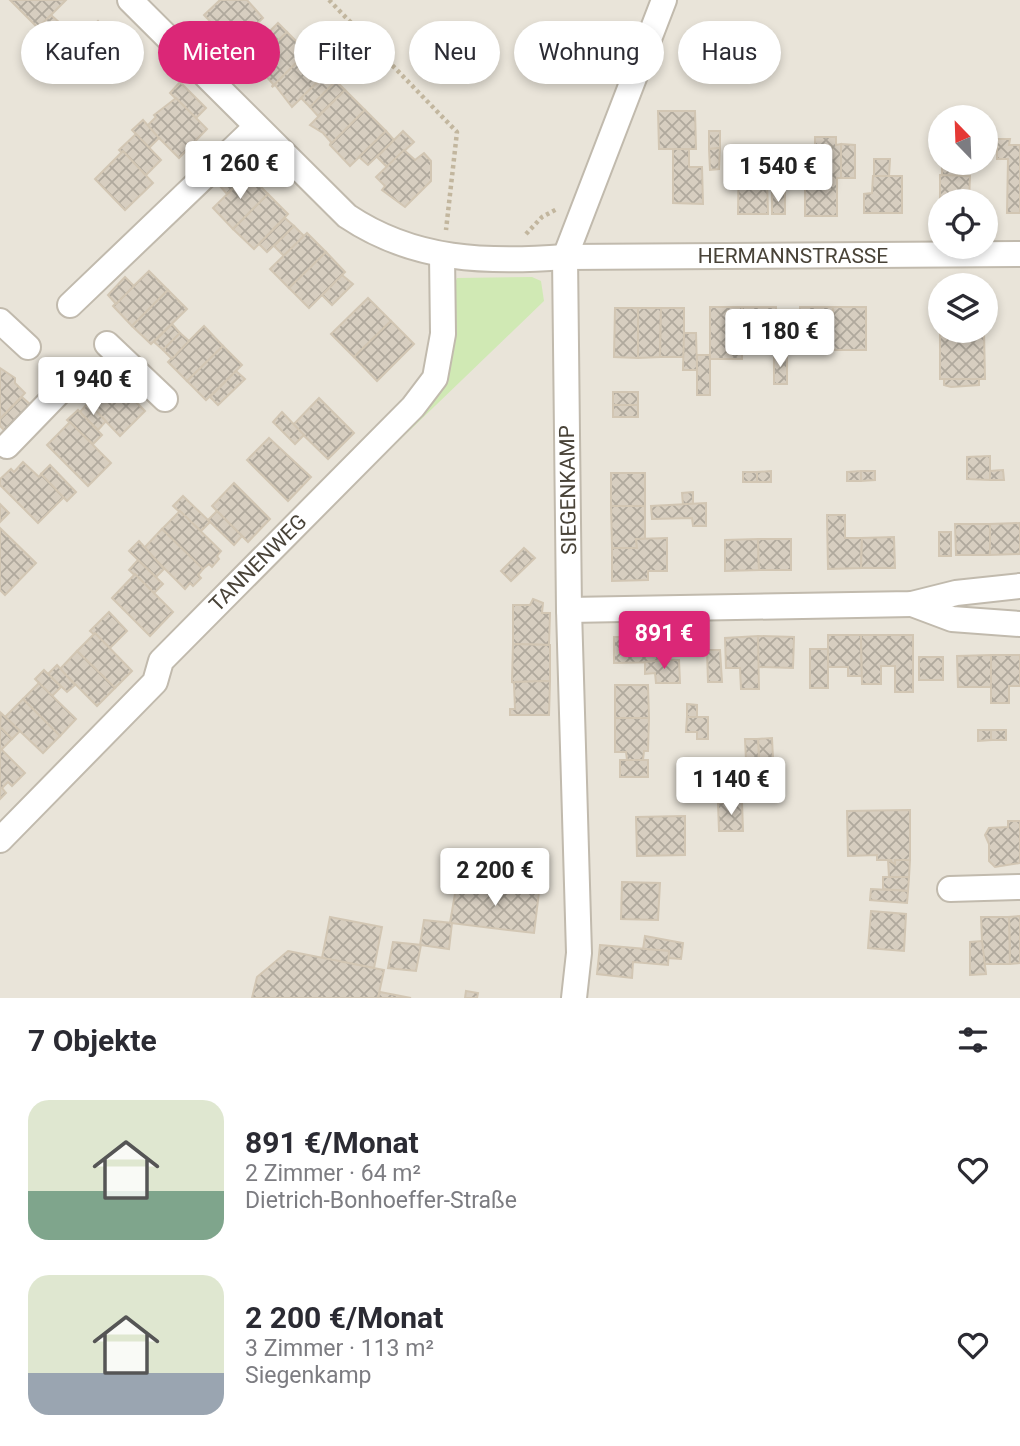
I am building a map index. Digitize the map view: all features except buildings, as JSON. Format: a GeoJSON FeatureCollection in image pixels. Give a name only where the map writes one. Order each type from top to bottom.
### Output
{"type":"FeatureCollection","features":[{"type":"Feature","properties":{"kind":"street","name":"HERMANNSTRASSE"},"geometry":{"type":"LineString","coordinates":[[130,0],[347,216],[374,234],[402,246],[442,255],[517,260],[565,257],[1020,254]]}},
{"type":"Feature","properties":{"kind":"street","name":"SIEGENKAMP"},"geometry":{"type":"LineString","coordinates":[[574,998],[579,953],[569,610],[565,257],[664,0]]}},
{"type":"Feature","properties":{"kind":"street"},"geometry":{"type":"LineString","coordinates":[[70,305],[256,127]]}},
{"type":"Feature","properties":{"kind":"street","name":"TANNENWEG"},"geometry":{"type":"LineString","coordinates":[[0,840],[155,682],[161,661],[421,398],[435,378],[443,334],[442,255]]}},
{"type":"Feature","properties":{"kind":"street"},"geometry":{"type":"LineString","coordinates":[[0,321],[28,347]]}},
{"type":"Feature","properties":{"kind":"street"},"geometry":{"type":"LineString","coordinates":[[107,344],[164,399]]}},
{"type":"Feature","properties":{"kind":"street"},"geometry":{"type":"LineString","coordinates":[[7,446],[67,384]]}},
{"type":"Feature","properties":{"kind":"street"},"geometry":{"type":"LineString","coordinates":[[569,610],[912,604],[956,593],[1020,586]]}},
{"type":"Feature","properties":{"kind":"street"},"geometry":{"type":"LineString","coordinates":[[912,604],[953,619],[1020,624]]}},
{"type":"Feature","properties":{"kind":"street"},"geometry":{"type":"LineString","coordinates":[[950,889],[1020,887]]}},
{"type":"Feature","properties":{"kind":"path"},"geometry":{"type":"LineString","coordinates":[[329,0],[457,132],[442,255]]}},
{"type":"Feature","properties":{"kind":"path"},"geometry":{"type":"LineString","coordinates":[[517,260],[520,242],[542,217],[558,208],[584,209]]}},
{"type":"Feature","properties":{"kind":"shaded area"},"geometry":{"type":"Polygon","coordinates":[[[0,0],[1020,0],[1020,998],[0,998],[0,0]]]}},
{"type":"Feature","properties":{"kind":"green space"},"geometry":{"type":"Polygon","coordinates":[[[532,277],[541,281],[544,301],[382,457],[385,444],[429,398],[447,372],[455,342],[452,293],[457,278],[532,277]]]}}]}
